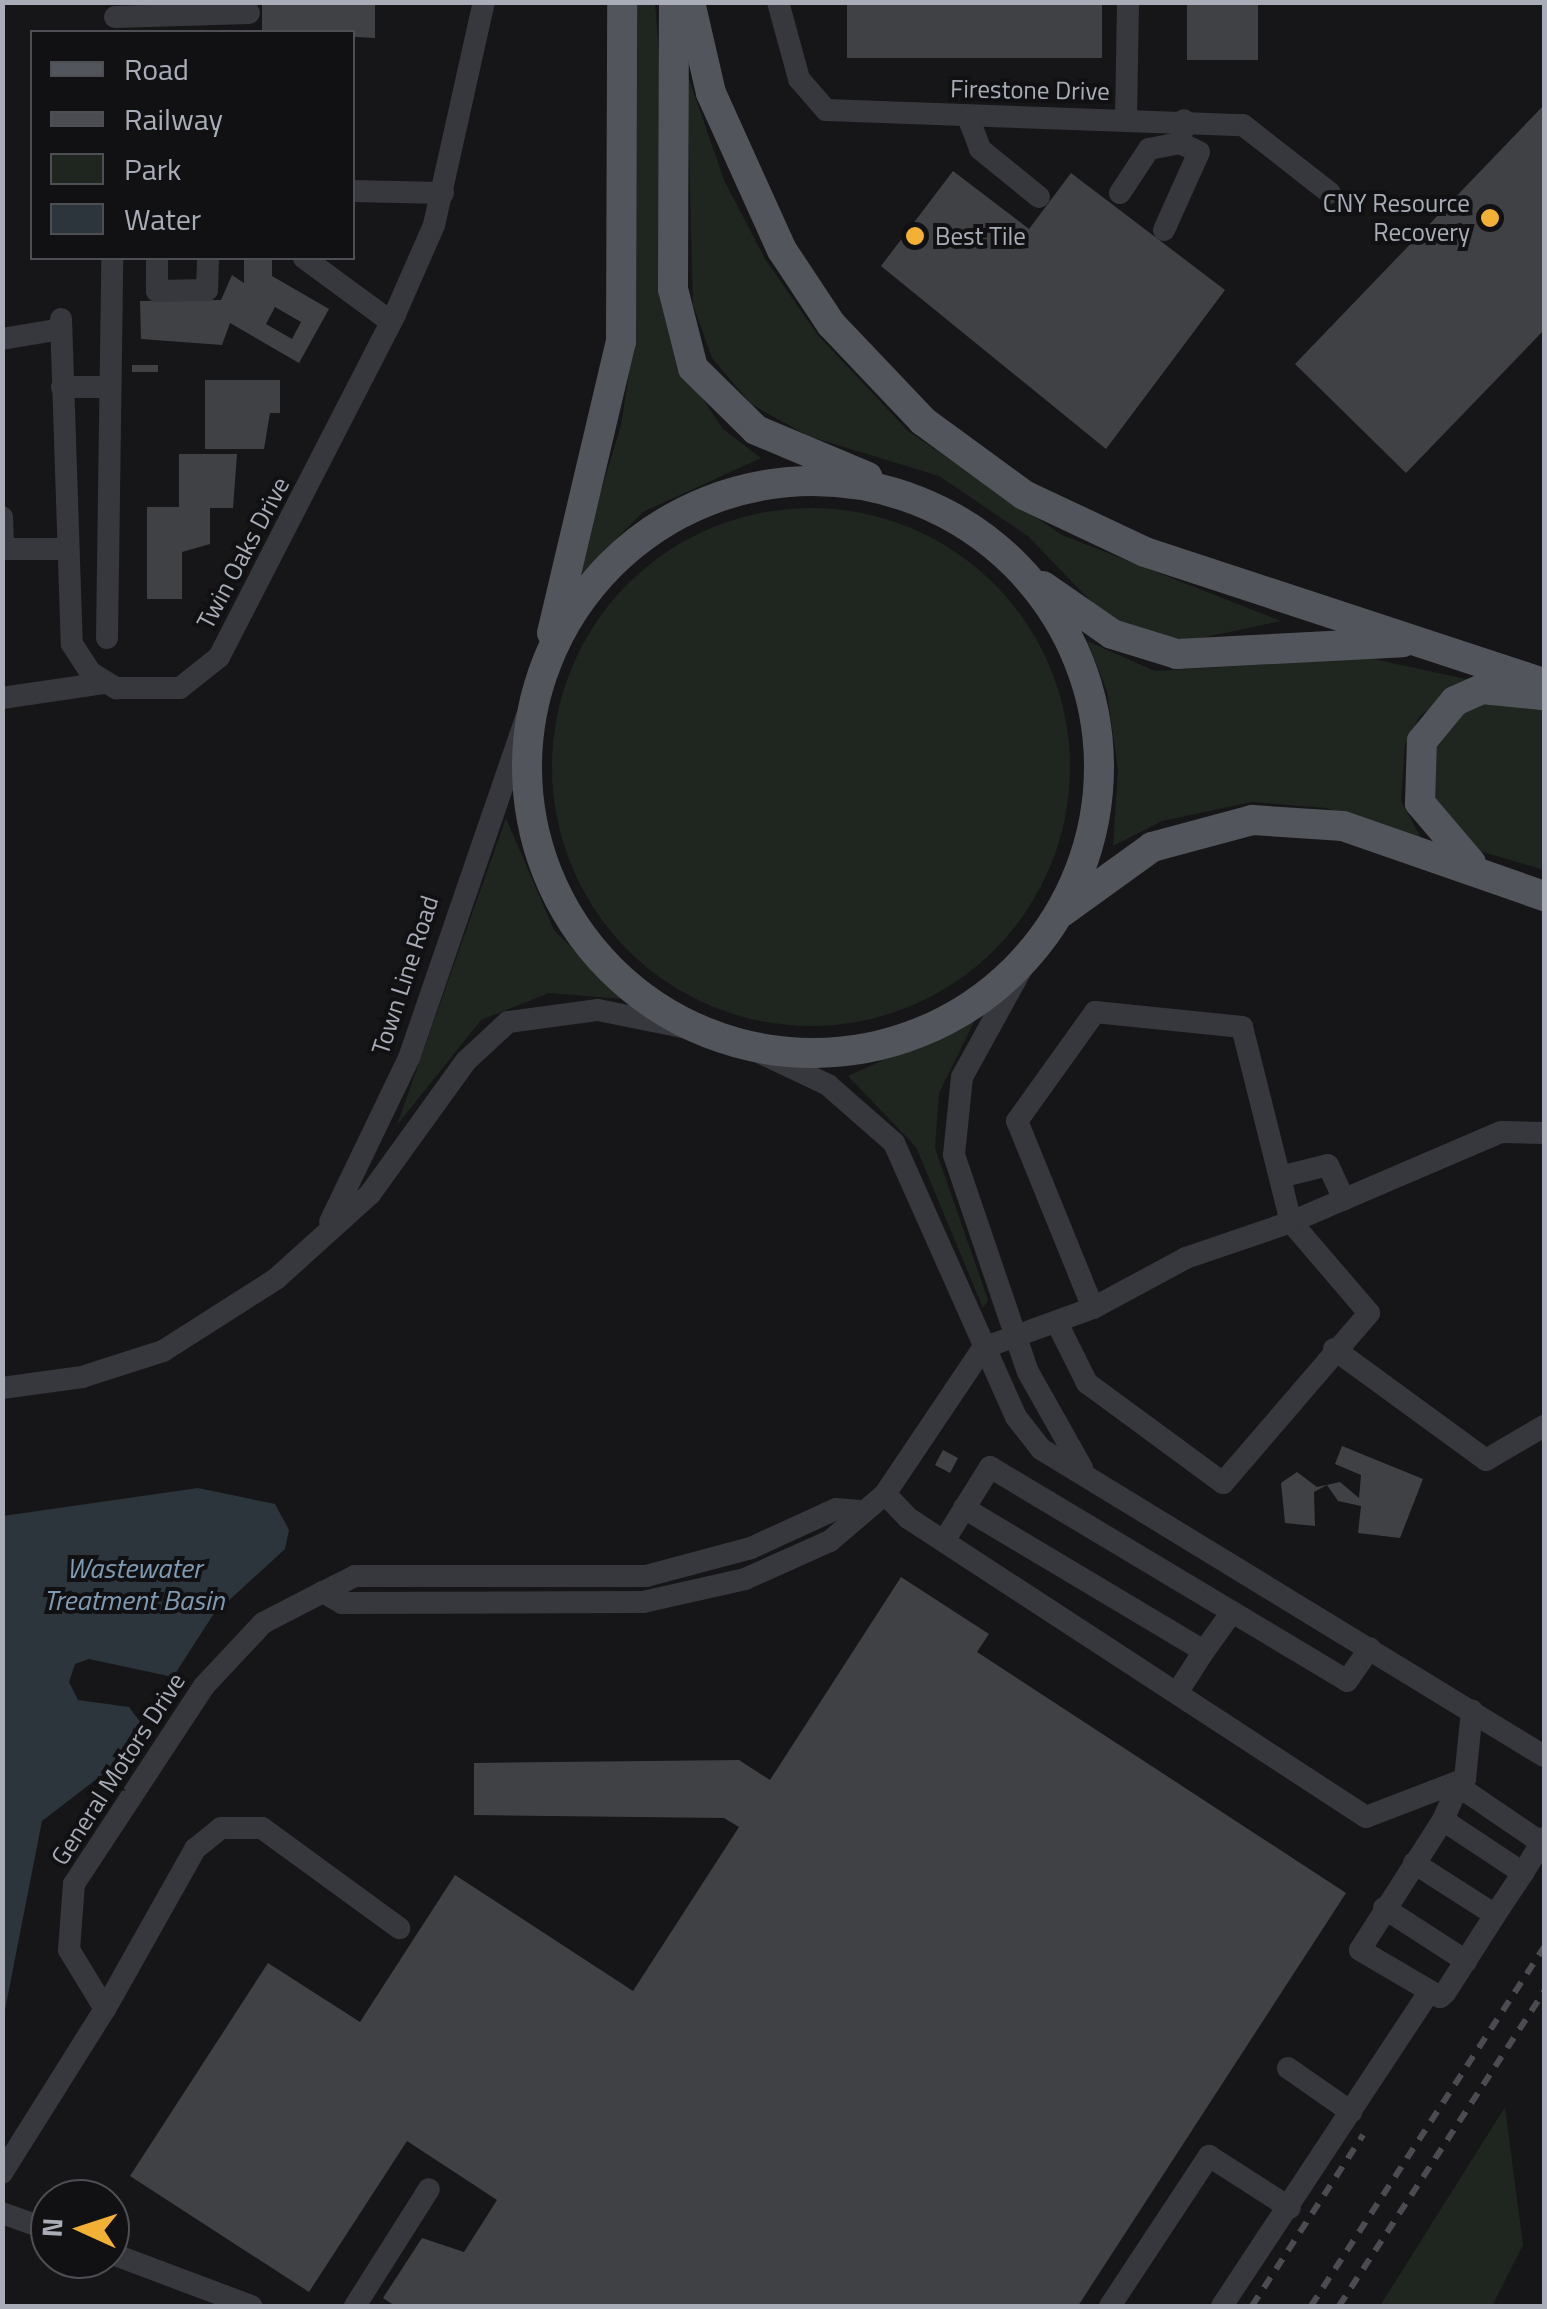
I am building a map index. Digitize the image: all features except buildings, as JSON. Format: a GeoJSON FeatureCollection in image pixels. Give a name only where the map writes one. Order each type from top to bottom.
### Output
{"type":"FeatureCollection","features":[{"type":"Feature","properties":{"kind":"main road"},"geometry":{"type":"LineString","coordinates":[[622,2],[621,342],[613,406],[526,718],[528,790],[548,876],[592,950],[687,1028],[748,1047],[812,1053],[888,1040],[938,1023],[1026,961],[1062,912],[1084,854],[1098,754],[1080,664],[1026,574]]}},
{"type":"Feature","properties":{"kind":"main road"},"geometry":{"type":"LineString","coordinates":[[674,2],[673,289],[693,368],[756,430],[964,522],[1026,574],[1112,634],[1177,654],[1441,643]]}},
{"type":"Feature","properties":{"kind":"main road"},"geometry":{"type":"LineString","coordinates":[[690,2],[711,93],[782,250],[831,324],[924,421],[1024,495],[1145,552],[1441,643],[1544,683]]}},
{"type":"Feature","properties":{"kind":"main road"},"geometry":{"type":"LineString","coordinates":[[546,655],[602,577],[670,519],[759,485],[830,480],[893,490]]}},
{"type":"Feature","properties":{"kind":"main road"},"geometry":{"type":"LineString","coordinates":[[1486,874],[1446,844],[1420,802],[1422,740],[1455,701],[1482,689],[1544,695]]}},
{"type":"Feature","properties":{"kind":"main road"},"geometry":{"type":"LineString","coordinates":[[1062,912],[1152,847],[1252,820],[1343,826],[1544,896]]}},
{"type":"Feature","properties":{"kind":"street","name":"Twin Oaks Drive"},"geometry":{"type":"LineString","coordinates":[[2,698],[105,683],[180,688],[220,658],[391,322],[443,193],[484,2]]}},
{"type":"Feature","properties":{"kind":"street","name":"Firestone Drive"},"geometry":{"type":"LineString","coordinates":[[778,2],[799,80],[826,110],[968,117],[1126,118],[1182,132],[1256,130],[1330,193]]}},
{"type":"Feature","properties":{"kind":"street"},"geometry":{"type":"LineString","coordinates":[[1126,118],[1128,2]]}},
{"type":"Feature","properties":{"kind":"street"},"geometry":{"type":"LineString","coordinates":[[115,17],[250,13]]}},
{"type":"Feature","properties":{"kind":"street"},"geometry":{"type":"LineString","coordinates":[[968,117],[980,149],[1039,197]]}},
{"type":"Feature","properties":{"kind":"street"},"geometry":{"type":"LineString","coordinates":[[1120,193],[1149,149],[1182,132],[1199,152],[1164,230]]}},
{"type":"Feature","properties":{"kind":"street"},"geometry":{"type":"LineString","coordinates":[[355,191],[443,193]]}},
{"type":"Feature","properties":{"kind":"street"},"geometry":{"type":"LineString","coordinates":[[107,638],[112,260]]}},
{"type":"Feature","properties":{"kind":"street"},"geometry":{"type":"LineString","coordinates":[[157,260],[157,291],[208,290],[208,260]]}},
{"type":"Feature","properties":{"kind":"street"},"geometry":{"type":"LineString","coordinates":[[307,260],[391,322]]}},
{"type":"Feature","properties":{"kind":"street"},"geometry":{"type":"LineString","coordinates":[[2,339],[61,324],[63,549],[72,644],[105,683]]}},
{"type":"Feature","properties":{"kind":"street"},"geometry":{"type":"LineString","coordinates":[[62,386],[110,387]]}},
{"type":"Feature","properties":{"kind":"street"},"geometry":{"type":"LineString","coordinates":[[2,518],[3,550],[63,549]]}},
{"type":"Feature","properties":{"kind":"street","name":"Town Line Road"},"geometry":{"type":"LineString","coordinates":[[320,1241],[409,1058],[526,718]]}},
{"type":"Feature","properties":{"kind":"street"},"geometry":{"type":"LineString","coordinates":[[1026,961],[972,1052],[952,1126],[1016,1336],[1082,1468]]}},
{"type":"Feature","properties":{"kind":"street","name":"Town Line Road"},"geometry":{"type":"LineString","coordinates":[[2,1388],[82,1377],[163,1351],[214,1324],[320,1241],[370,1194],[466,1061],[508,1022],[598,1010],[687,1028]]}},
{"type":"Feature","properties":{"kind":"street"},"geometry":{"type":"LineString","coordinates":[[1058,1325],[1086,1383],[1223,1483],[1334,1349],[1369,1313],[1291,1222],[1242,1027],[1095,1012],[1017,1121],[1093,1308]]}},
{"type":"Feature","properties":{"kind":"street"},"geometry":{"type":"LineString","coordinates":[[748,1047],[828,1085],[894,1142],[983,1348],[1028,1435],[1544,1756]]}},
{"type":"Feature","properties":{"kind":"street"},"geometry":{"type":"LineString","coordinates":[[983,1348],[1058,1325],[1186,1258],[1291,1222],[1501,1132],[1544,1133]]}},
{"type":"Feature","properties":{"kind":"street"},"geometry":{"type":"LineString","coordinates":[[1280,1177],[1328,1165],[1344,1200]]}},
{"type":"Feature","properties":{"kind":"street","name":"General Motors Drive"},"geometry":{"type":"LineString","coordinates":[[105,2009],[69,1950],[74,1884],[204,1686],[263,1623],[355,1576],[646,1576],[751,1548],[836,1509],[860,1512],[885,1494],[983,1348]]}},
{"type":"Feature","properties":{"kind":"street"},"geometry":{"type":"LineString","coordinates":[[1334,1349],[1486,1460],[1544,1426]]}},
{"type":"Feature","properties":{"kind":"street"},"geometry":{"type":"LineString","coordinates":[[944,1541],[990,1468],[1346,1681],[1370,1648]]}},
{"type":"Feature","properties":{"kind":"street"},"geometry":{"type":"LineString","coordinates":[[885,1494],[944,1541],[1366,1817],[1458,1786]]}},
{"type":"Feature","properties":{"kind":"street"},"geometry":{"type":"LineString","coordinates":[[964,1508],[1204,1651]]}},
{"type":"Feature","properties":{"kind":"street"},"geometry":{"type":"LineString","coordinates":[[1177,1694],[1232,1612]]}},
{"type":"Feature","properties":{"kind":"street"},"geometry":{"type":"LineString","coordinates":[[1458,1786],[1543,1841],[1442,1996],[1426,1995],[1360,1950],[1443,1820],[1458,1786],[1472,1762],[1472,1710]]}},
{"type":"Feature","properties":{"kind":"street"},"geometry":{"type":"LineString","coordinates":[[1443,1820],[1522,1872]]}},
{"type":"Feature","properties":{"kind":"street"},"geometry":{"type":"LineString","coordinates":[[2,2173],[105,2009],[195,1849],[221,1828],[262,1828],[400,1928]]}},
{"type":"Feature","properties":{"kind":"street"},"geometry":{"type":"LineString","coordinates":[[1414,1863],[1495,1915]]}},
{"type":"Feature","properties":{"kind":"street"},"geometry":{"type":"LineString","coordinates":[[1384,1908],[1466,1961]]}},
{"type":"Feature","properties":{"kind":"street"},"geometry":{"type":"LineString","coordinates":[[1222,2306],[1290,2208],[1426,1995]]}},
{"type":"Feature","properties":{"kind":"street"},"geometry":{"type":"LineString","coordinates":[[1288,2068],[1351,2112]]}},
{"type":"Feature","properties":{"kind":"street"},"geometry":{"type":"LineString","coordinates":[[1110,2306],[1208,2156],[1290,2208]]}},
{"type":"Feature","properties":{"kind":"street"},"geometry":{"type":"LineString","coordinates":[[356,2306],[429,2188]]}},
{"type":"Feature","properties":{"kind":"street"},"geometry":{"type":"LineString","coordinates":[[2,2213],[30,2223]]}},
{"type":"Feature","properties":{"kind":"street"},"geometry":{"type":"LineString","coordinates":[[130,2261],[251,2306]]}},
{"type":"Feature","properties":{"kind":"green space"},"geometry":{"type":"Polygon","coordinates":[[[635,3],[655,3],[683,369],[723,429],[761,458],[643,512],[574,581],[621,425],[634,341],[635,3]]]}},
{"type":"Feature","properties":{"kind":"green space"},"geometry":{"type":"Polygon","coordinates":[[[687,73],[724,180],[765,259],[817,334],[908,431],[1062,535],[1281,621],[1191,640],[1148,635],[1102,613],[1028,536],[939,476],[808,436],[751,404],[712,358],[693,305],[687,73]]]}},
{"type":"Feature","properties":{"kind":"green space"},"geometry":{"type":"Polygon","coordinates":[[[811,508],[862,513],[910,528],[955,552],[994,584],[1026,623],[1050,668],[1065,716],[1070,767],[1065,818],[1050,866],[1026,911],[994,950],[955,982],[910,1006],[862,1021],[811,1026],[760,1021],[712,1006],[667,982],[628,950],[596,911],[572,866],[557,818],[552,767],[557,716],[572,668],[596,623],[628,584],[667,552],[712,528],[760,513],[811,508]]]}},
{"type":"Feature","properties":{"kind":"green space"},"geometry":{"type":"Polygon","coordinates":[[[1087,641],[1155,671],[1369,658],[1470,680],[1420,716],[1405,745],[1401,801],[1422,840],[1326,808],[1252,802],[1162,821],[1113,846],[1118,770],[1107,691],[1087,641]]]}},
{"type":"Feature","properties":{"kind":"green space"},"geometry":{"type":"Polygon","coordinates":[[[1485,703],[1544,710],[1544,870],[1473,849],[1433,810],[1431,750],[1460,713],[1485,703]]]}},
{"type":"Feature","properties":{"kind":"green space"},"geometry":{"type":"Polygon","coordinates":[[[506,818],[554,930],[623,999],[549,993],[481,1020],[397,1125],[506,818]]]}},
{"type":"Feature","properties":{"kind":"green space"},"geometry":{"type":"Polygon","coordinates":[[[976,1018],[939,1093],[935,1148],[988,1300],[983,1308],[916,1147],[848,1076],[976,1018]]]}},
{"type":"Feature","properties":{"kind":"green space"},"geometry":{"type":"Polygon","coordinates":[[[1505,2107],[1523,2245],[1492,2306],[1380,2306],[1505,2107]]]}},
{"type":"Feature","properties":{"kind":"water","name":"Wastewater Treatment Basin"},"geometry":{"type":"Polygon","coordinates":[[[198,1488],[275,1504],[289,1530],[285,1549],[213,1615],[173,1677],[89,1659],[75,1664],[69,1682],[78,1700],[129,1707],[143,1726],[137,1748],[42,1821],[3,2020],[3,1516],[198,1488]]]}},
{"type":"Feature","properties":{"kind":"railway"},"geometry":{"type":"LineString","coordinates":[[1311,2306],[1544,1947]]}},
{"type":"Feature","properties":{"kind":"railway"},"geometry":{"type":"LineString","coordinates":[[1339,2306],[1544,1991]]}},
{"type":"Feature","properties":{"kind":"railway"},"geometry":{"type":"LineString","coordinates":[[1252,2306],[1363,2135]]}},
{"type":"Feature","properties":{"kind":"place","name":"CNY Resource Recovery"},"geometry":{"type":"Point","coordinates":[1490,218]}},
{"type":"Feature","properties":{"kind":"place","name":"Best Tile"},"geometry":{"type":"Point","coordinates":[915,236]}}]}
